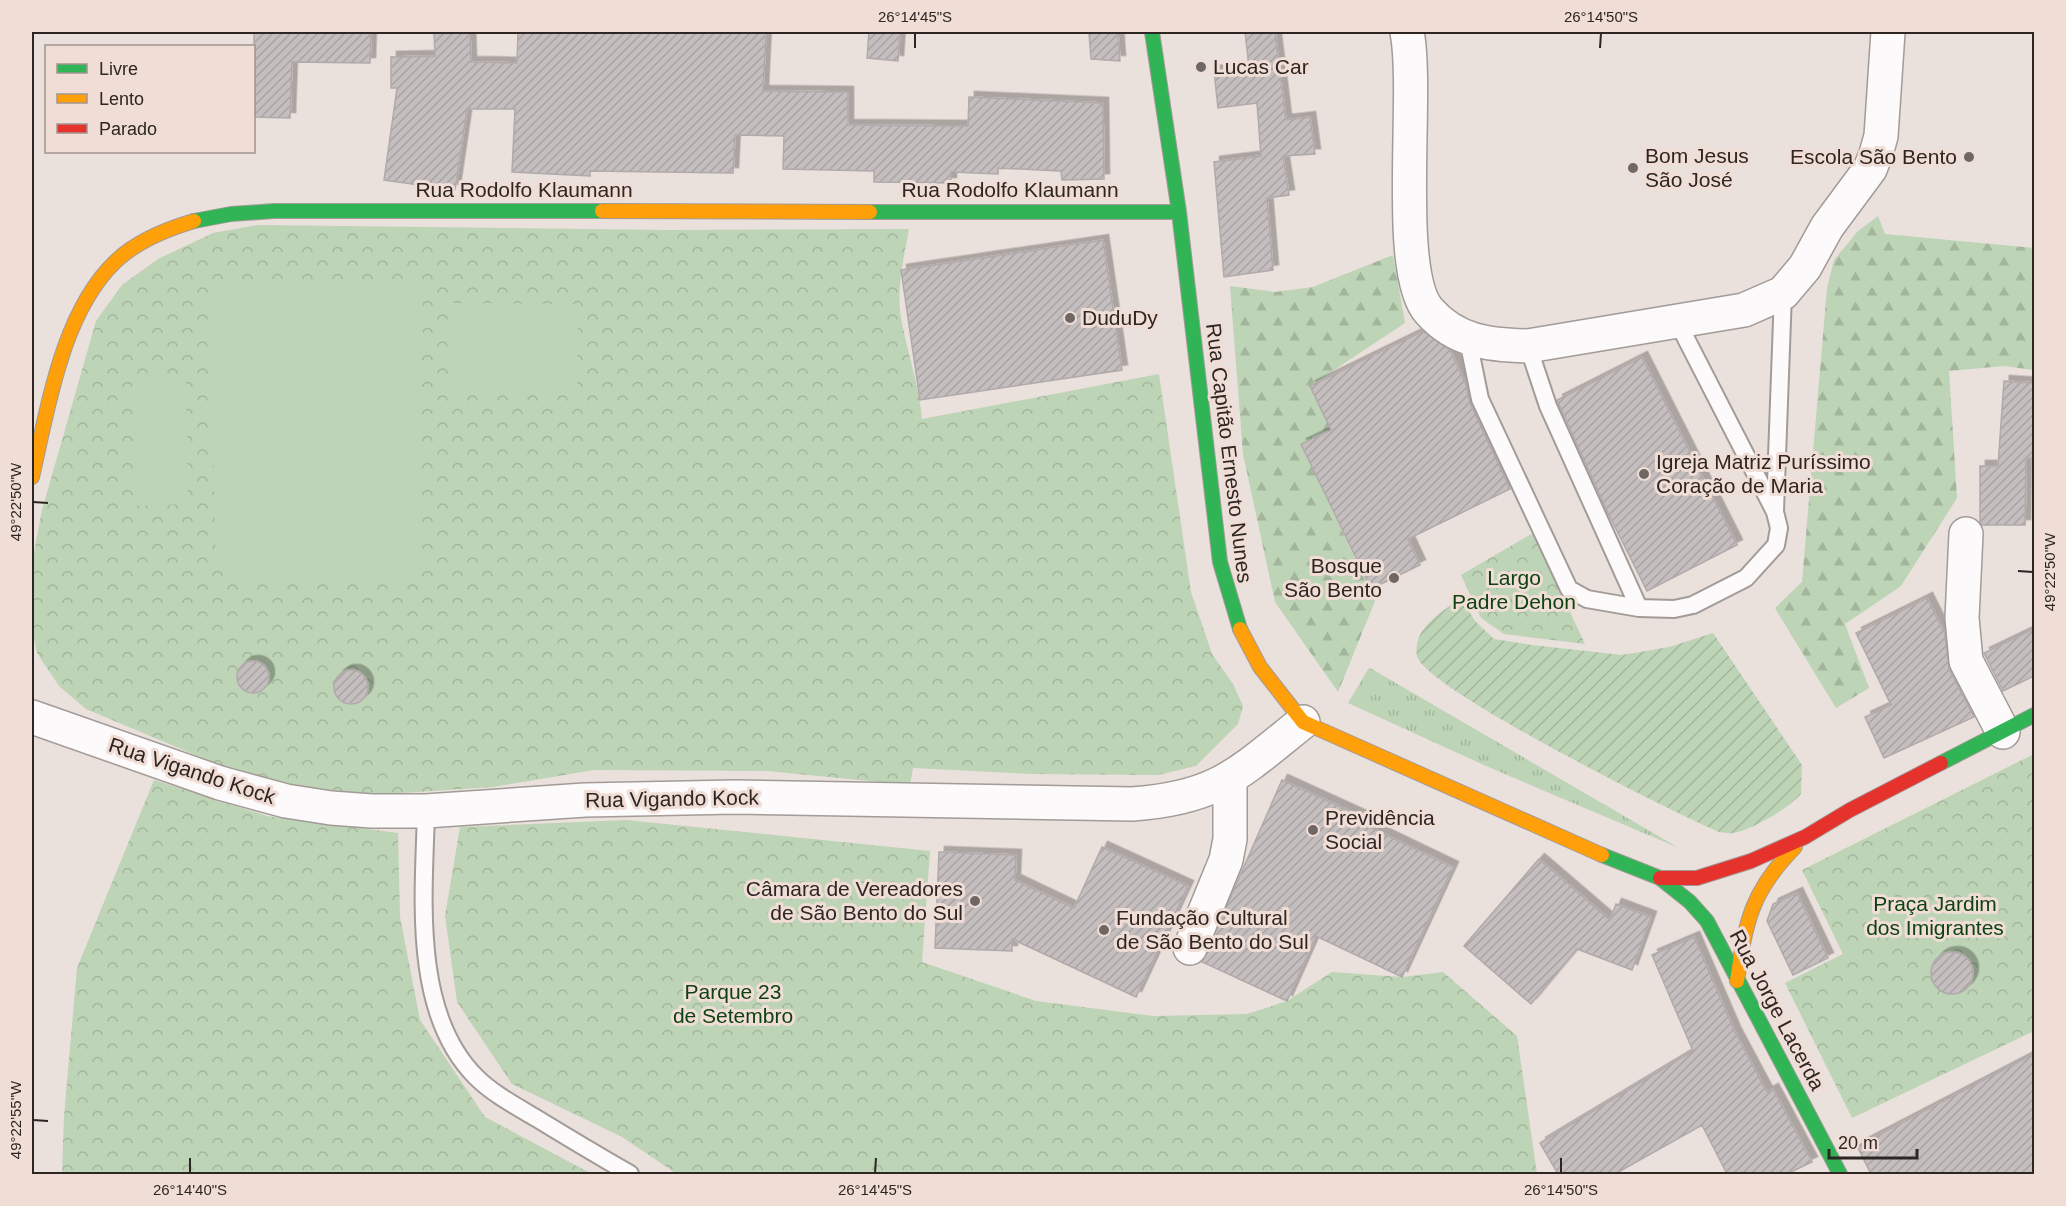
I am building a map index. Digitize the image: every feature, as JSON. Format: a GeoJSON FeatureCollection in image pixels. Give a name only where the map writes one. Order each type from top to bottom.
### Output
{"type":"FeatureCollection","features":[{"type":"Feature","properties":{"kind":"main road","name":"Rua Capitão Ernesto Nunes"},"geometry":{"type":"LineString","coordinates":[[1152,32],[1179,212],[1214,524],[1227,597],[1238,630],[1254,661],[1303,722],[1601,855],[1660,878]]}},
{"type":"Feature","properties":{"kind":"main road","name":"Rua Rodolfo Klaumann"},"geometry":{"type":"LineString","coordinates":[[32,477],[70,337],[91,291],[116,261],[145,241],[177,226],[220,215],[307,211],[1179,212]]}},
{"type":"Feature","properties":{"kind":"main road"},"geometry":{"type":"LineString","coordinates":[[1660,878],[1697,878],[1724,871],[1805,837],[1850,810],[2034,715]]}},
{"type":"Feature","properties":{"kind":"main road"},"geometry":{"type":"LineString","coordinates":[[1737,981],[1745,928],[1753,899],[1770,870],[1805,837]]}},
{"type":"Feature","properties":{"kind":"main road","name":"Rua Jorge Lacerda"},"geometry":{"type":"LineString","coordinates":[[1660,878],[1690,902],[1707,921],[1840,1174]]}},
{"type":"Feature","properties":{"kind":"street"},"geometry":{"type":"LineString","coordinates":[[1407,32],[1412,81],[1410,223],[1417,289],[1427,310],[1447,328],[1468,340],[1497,345],[1528,346],[1744,310],[1783,293],[1805,267],[1827,227],[1870,169],[1881,136],[1888,32]]}},
{"type":"Feature","properties":{"kind":"street"},"geometry":{"type":"LineString","coordinates":[[1966,534],[1962,618],[1966,661],[2003,732]]}},
{"type":"Feature","properties":{"kind":"street","name":"Rua Vigando Kock"},"geometry":{"type":"LineString","coordinates":[[32,717],[220,783],[286,801],[372,811],[426,811],[585,800],[735,797],[1132,804],[1168,802],[1198,795],[1230,780],[1303,722]]}},
{"type":"Feature","properties":{"kind":"street"},"geometry":{"type":"LineString","coordinates":[[1190,948],[1226,860],[1230,839],[1230,780]]}},
{"type":"Feature","properties":{"kind":"lane"},"geometry":{"type":"LineString","coordinates":[[1775,512],[1783,293]]}},
{"type":"Feature","properties":{"kind":"lane"},"geometry":{"type":"LineString","coordinates":[[1468,340],[1480,399],[1569,589],[1587,599],[1639,608],[1674,609],[1694,605],[1746,579],[1776,545],[1779,528],[1775,512],[1677,321]]}},
{"type":"Feature","properties":{"kind":"lane"},"geometry":{"type":"LineString","coordinates":[[1528,346],[1548,406],[1639,608]]}},
{"type":"Feature","properties":{"kind":"lane"},"geometry":{"type":"LineString","coordinates":[[426,811],[425,950],[443,1023],[457,1051],[476,1077],[508,1101],[630,1174]]}},
{"type":"Feature","properties":{"kind":"green space"},"geometry":{"type":"Polygon","coordinates":[[[1878,216],[1885,234],[2034,248],[2034,370],[2004,366],[1949,371],[1957,498],[1901,586],[1845,624],[1869,688],[1836,708],[1775,608],[1802,582],[1827,288],[1834,260],[1858,231],[1878,216]]]}},
{"type":"Feature","properties":{"kind":"green space"},"geometry":{"type":"Polygon","coordinates":[[[258,225],[670,230],[909,229],[899,296],[901,318],[922,419],[1159,374],[1191,592],[1212,654],[1233,684],[1243,706],[1238,724],[1196,766],[1158,775],[1033,774],[913,768],[910,785],[767,771],[594,770],[493,787],[326,798],[262,783],[86,709],[59,686],[37,653],[32,629],[32,562],[42,510],[96,321],[122,285],[158,259],[213,233],[258,225]]]}},
{"type":"Feature","properties":{"kind":"green space"},"geometry":{"type":"Polygon","coordinates":[[[1393,255],[1405,323],[1310,386],[1331,430],[1301,444],[1375,601],[1338,692],[1275,602],[1243,454],[1230,286],[1275,292],[1313,287],[1393,255]]]}},
{"type":"Feature","properties":{"kind":"green space"},"geometry":{"type":"Polygon","coordinates":[[[211,281],[423,281],[420,579],[249,582],[216,565],[211,281]]]}},
{"type":"Feature","properties":{"kind":"green space"},"geometry":{"type":"Polygon","coordinates":[[[449,303],[578,304],[577,393],[448,392],[449,303]]]}},
{"type":"Feature","properties":{"kind":"green space"},"geometry":{"type":"Polygon","coordinates":[[[186,380],[188,504],[135,506],[132,381],[186,380]]]}},
{"type":"Feature","properties":{"kind":"green space","name":"Largo Padre Dehon"},"geometry":{"type":"Polygon","coordinates":[[[1533,533],[1585,644],[1504,634],[1481,618],[1461,575],[1533,533]]]}},
{"type":"Feature","properties":{"kind":"green space"},"geometry":{"type":"Polygon","coordinates":[[[1461,598],[1475,621],[1494,639],[1532,645],[1622,655],[1669,647],[1713,633],[1802,765],[1801,794],[1779,812],[1750,828],[1731,833],[1719,832],[1606,777],[1504,721],[1430,672],[1417,656],[1419,637],[1424,629],[1437,615],[1461,598]]]}},
{"type":"Feature","properties":{"kind":"green space"},"geometry":{"type":"Polygon","coordinates":[[[1369,668],[1679,848],[1486,766],[1348,703],[1369,668]]]}},
{"type":"Feature","properties":{"kind":"green space","name":"Praça Jardim dos Imigrantes"},"geometry":{"type":"Polygon","coordinates":[[[2034,754],[2034,1031],[1852,1118],[1785,983],[1843,954],[1802,870],[2034,754]]]}},
{"type":"Feature","properties":{"kind":"green space"},"geometry":{"type":"Polygon","coordinates":[[[154,780],[267,816],[398,833],[400,917],[420,1020],[485,1117],[592,1174],[62,1174],[64,1116],[77,968],[154,780]]]}},
{"type":"Feature","properties":{"kind":"green space","name":"Parque 23 de Setembro"},"geometry":{"type":"Polygon","coordinates":[[[626,820],[930,851],[922,962],[1036,1001],[1153,1016],[1247,1014],[1287,1001],[1332,972],[1402,977],[1443,972],[1517,1036],[1537,1174],[677,1174],[622,1137],[512,1084],[457,1002],[445,916],[460,827],[626,820]]]}},
{"type":"Feature","properties":{"kind":"building"},"geometry":{"type":"Polygon","coordinates":[[[254,32],[371,32],[370,63],[292,62],[290,118],[255,117],[254,32]]]}},
{"type":"Feature","properties":{"kind":"building"},"geometry":{"type":"Polygon","coordinates":[[[434,32],[470,32],[471,62],[517,63],[518,32],[766,32],[763,91],[848,92],[848,125],[968,126],[969,97],[1103,103],[1104,179],[1062,180],[1061,171],[998,168],[998,174],[951,172],[951,183],[874,182],[874,171],[783,169],[784,136],[735,135],[733,173],[590,171],[590,176],[512,172],[515,109],[467,109],[455,190],[384,180],[397,88],[391,88],[391,57],[435,56],[434,32]]]}},
{"type":"Feature","properties":{"kind":"building"},"geometry":{"type":"Polygon","coordinates":[[[869,32],[900,32],[898,61],[867,58],[869,32]]]}},
{"type":"Feature","properties":{"kind":"building"},"geometry":{"type":"Polygon","coordinates":[[[1089,32],[1118,32],[1120,61],[1091,59],[1089,32]]]}},
{"type":"Feature","properties":{"kind":"building"},"geometry":{"type":"Polygon","coordinates":[[[1245,32],[1275,32],[1286,120],[1310,117],[1315,154],[1283,156],[1289,195],[1267,198],[1273,270],[1224,277],[1214,162],[1261,156],[1257,103],[1218,108],[1214,71],[1249,67],[1245,32]]]}},
{"type":"Feature","properties":{"kind":"building"},"geometry":{"type":"Polygon","coordinates":[[[1103,240],[1122,370],[920,400],[901,270],[1103,240]]]}},
{"type":"Feature","properties":{"kind":"building"},"geometry":{"type":"Polygon","coordinates":[[[1423,331],[1450,350],[1466,385],[1470,403],[1510,489],[1408,539],[1420,565],[1371,589],[1301,444],[1331,430],[1310,386],[1423,331]]]}},
{"type":"Feature","properties":{"kind":"building","name":"Igreja Matriz Puríssimo Coração de Maria"},"geometry":{"type":"Polygon","coordinates":[[[1642,357],[1737,545],[1647,591],[1608,513],[1557,400],[1642,357]]]}},
{"type":"Feature","properties":{"kind":"building"},"geometry":{"type":"Polygon","coordinates":[[[2004,381],[2034,383],[2034,458],[2026,458],[2025,525],[1982,525],[1980,522],[1980,466],[1998,466],[2004,381]]]}},
{"type":"Feature","properties":{"kind":"building"},"geometry":{"type":"Polygon","coordinates":[[[1927,598],[1945,634],[1949,669],[1974,717],[1884,758],[1865,717],[1891,705],[1856,633],[1927,598]]]}},
{"type":"Feature","properties":{"kind":"building"},"geometry":{"type":"Polygon","coordinates":[[[2034,629],[2034,676],[2003,691],[1984,653],[2034,629]]]}},
{"type":"Feature","properties":{"kind":"building"},"geometry":{"type":"Polygon","coordinates":[[[253,661],[264,666],[269,677],[264,688],[253,693],[242,688],[237,677],[242,666],[253,661]]]}},
{"type":"Feature","properties":{"kind":"building"},"geometry":{"type":"Polygon","coordinates":[[[351,670],[363,675],[368,687],[363,699],[351,704],[339,699],[334,687],[339,675],[351,670]]]}},
{"type":"Feature","properties":{"kind":"building"},"geometry":{"type":"Polygon","coordinates":[[[1282,780],[1368,819],[1365,825],[1453,867],[1402,977],[1316,936],[1287,1001],[1202,962],[1282,780]]]}},
{"type":"Feature","properties":{"kind":"building"},"geometry":{"type":"Polygon","coordinates":[[[1102,847],[1188,886],[1136,997],[1012,939],[1012,951],[935,948],[939,852],[1016,855],[1015,880],[1074,908],[1102,847]]]}},
{"type":"Feature","properties":{"kind":"building"},"geometry":{"type":"Polygon","coordinates":[[[1539,859],[1610,920],[1616,904],[1651,917],[1632,970],[1577,949],[1531,1004],[1464,946],[1539,859]]]}},
{"type":"Feature","properties":{"kind":"building"},"geometry":{"type":"Polygon","coordinates":[[[1797,893],[1828,958],[1793,975],[1767,921],[1773,904],[1797,893]]]}},
{"type":"Feature","properties":{"kind":"building"},"geometry":{"type":"Polygon","coordinates":[[[1694,937],[1735,1032],[1767,1092],[1773,1089],[1812,1162],[1787,1174],[1727,1174],[1702,1125],[1615,1174],[1558,1174],[1540,1143],[1693,1051],[1652,955],[1694,937]]]}},
{"type":"Feature","properties":{"kind":"building"},"geometry":{"type":"Polygon","coordinates":[[[1952,952],[1960,953],[1967,958],[1972,965],[1972,981],[1967,988],[1960,993],[1952,994],[1944,993],[1937,988],[1932,981],[1931,973],[1932,965],[1937,958],[1944,953],[1952,952]]]}},
{"type":"Feature","properties":{"kind":"building"},"geometry":{"type":"Polygon","coordinates":[[[2034,1054],[2034,1174],[1871,1174],[1857,1146],[2034,1054]]]}},
{"type":"Feature","properties":{"kind":"traffic: fast"},"geometry":{"type":"LineString","coordinates":[[1152,32],[1179,212],[1220,562],[1240,629]]}},
{"type":"Feature","properties":{"kind":"traffic: fast"},"geometry":{"type":"LineString","coordinates":[[194,221],[231,214],[274,211],[602,211]]}},
{"type":"Feature","properties":{"kind":"traffic: fast"},"geometry":{"type":"LineString","coordinates":[[870,212],[1179,212]]}},
{"type":"Feature","properties":{"kind":"traffic: fast"},"geometry":{"type":"LineString","coordinates":[[1941,763],[2034,715]]}},
{"type":"Feature","properties":{"kind":"traffic: fast"},"geometry":{"type":"LineString","coordinates":[[1602,855],[1660,878],[1690,902],[1707,921],[1840,1174]]}},
{"type":"Feature","properties":{"kind":"traffic: slow"},"geometry":{"type":"LineString","coordinates":[[602,211],[870,212]]}},
{"type":"Feature","properties":{"kind":"traffic: slow"},"geometry":{"type":"LineString","coordinates":[[32,477],[51,392],[70,334],[82,307],[98,282],[116,261],[133,247],[163,232],[194,221]]}},
{"type":"Feature","properties":{"kind":"traffic: slow"},"geometry":{"type":"LineString","coordinates":[[1240,629],[1260,667],[1303,722],[1602,855]]}},
{"type":"Feature","properties":{"kind":"traffic: slow"},"geometry":{"type":"LineString","coordinates":[[1737,981],[1753,908],[1769,878],[1795,847]]}},
{"type":"Feature","properties":{"kind":"traffic: jam"},"geometry":{"type":"LineString","coordinates":[[1660,878],[1697,878],[1751,861],[1805,837],[1850,810],[1941,763]]}},
{"type":"Feature","properties":{"kind":"place","name":"Lucas Car"},"geometry":{"type":"Point","coordinates":[1201,67]}},
{"type":"Feature","properties":{"kind":"place","name":"Escola São Bento"},"geometry":{"type":"Point","coordinates":[1969,157]}},
{"type":"Feature","properties":{"kind":"place","name":"Bom Jesus São José"},"geometry":{"type":"Point","coordinates":[1633,168]}},
{"type":"Feature","properties":{"kind":"place","name":"DuduDy"},"geometry":{"type":"Point","coordinates":[1070,318]}},
{"type":"Feature","properties":{"kind":"place","name":"Igreja Matriz Puríssimo Coração de Maria"},"geometry":{"type":"Point","coordinates":[1644,474]}},
{"type":"Feature","properties":{"kind":"place","name":"Bosque São Bento"},"geometry":{"type":"Point","coordinates":[1394,578]}},
{"type":"Feature","properties":{"kind":"place","name":"Previdência Social"},"geometry":{"type":"Point","coordinates":[1313,830]}},
{"type":"Feature","properties":{"kind":"place","name":"Câmara de Vereadores de São Bento do Sul"},"geometry":{"type":"Point","coordinates":[975,901]}},
{"type":"Feature","properties":{"kind":"place","name":"Fundação Cultural de São Bento do Sul"},"geometry":{"type":"Point","coordinates":[1104,930]}}]}
